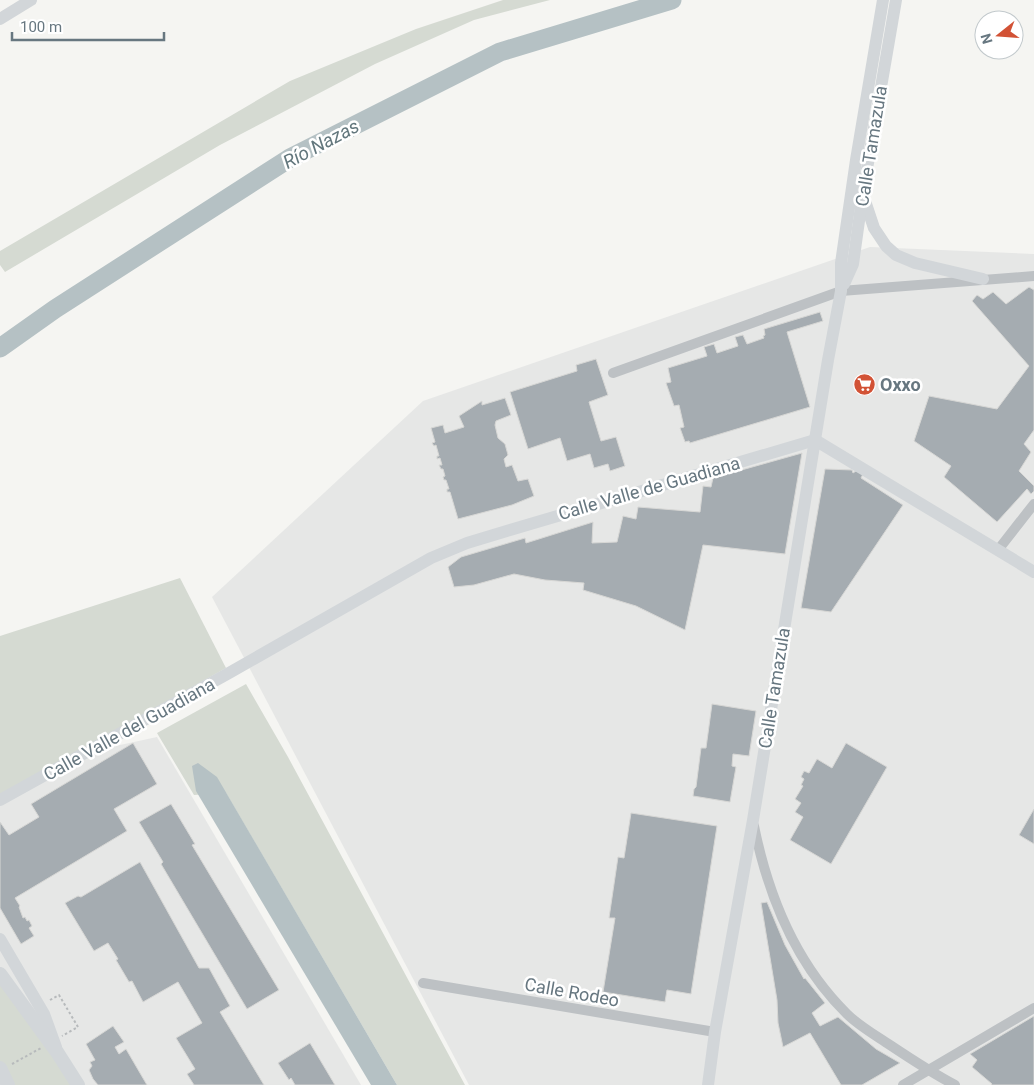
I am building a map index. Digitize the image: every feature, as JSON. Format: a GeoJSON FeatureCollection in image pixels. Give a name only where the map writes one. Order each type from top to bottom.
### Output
{"type":"FeatureCollection","features":[{"type":"Feature","properties":{"kind":"highway"},"geometry":{"type":"LineString","coordinates":[[0,974],[57,1052],[78,1085]]}},
{"type":"Feature","properties":{"kind":"highway"},"geometry":{"type":"LineString","coordinates":[[0,1068],[8,1085]]}},
{"type":"Feature","properties":{"kind":"main road"},"geometry":{"type":"LineString","coordinates":[[0,19],[31,0]]}},
{"type":"Feature","properties":{"kind":"main road","name":"Calle Tamazula"},"geometry":{"type":"LineString","coordinates":[[708,1085],[715,1032],[753,820],[815,440],[842,291],[853,264],[863,192],[883,0]]}},
{"type":"Feature","properties":{"kind":"main road","name":"Calle Tamazula"},"geometry":{"type":"LineString","coordinates":[[842,291],[841,263],[896,0]]}},
{"type":"Feature","properties":{"kind":"main road"},"geometry":{"type":"LineString","coordinates":[[863,192],[874,228],[881,240],[896,254],[914,263],[983,279]]}},
{"type":"Feature","properties":{"kind":"main road"},"geometry":{"type":"LineString","coordinates":[[815,440],[1034,572]]}},
{"type":"Feature","properties":{"kind":"main road","name":"Calle Valle de Guadiana"},"geometry":{"type":"LineString","coordinates":[[257,657],[432,558],[466,543],[815,440]]}},
{"type":"Feature","properties":{"kind":"main road","name":"Calle Valle del Guadiana"},"geometry":{"type":"LineString","coordinates":[[0,800],[257,657]]}},
{"type":"Feature","properties":{"kind":"main road"},"geometry":{"type":"LineString","coordinates":[[0,939],[44,1014],[57,1052]]}},
{"type":"Feature","properties":{"kind":"street"},"geometry":{"type":"LineString","coordinates":[[612,373],[842,291],[1034,276]]}},
{"type":"Feature","properties":{"kind":"street"},"geometry":{"type":"LineString","coordinates":[[998,550],[1034,504]]}},
{"type":"Feature","properties":{"kind":"street"},"geometry":{"type":"LineString","coordinates":[[753,820],[760,856],[784,924],[823,989],[848,1015],[867,1030],[927,1070],[954,1085]]}},
{"type":"Feature","properties":{"kind":"street","name":"Calle Rodeo"},"geometry":{"type":"LineString","coordinates":[[422,983],[715,1032]]}},
{"type":"Feature","properties":{"kind":"street"},"geometry":{"type":"LineString","coordinates":[[904,1085],[1034,1008]]}},
{"type":"Feature","properties":{"kind":"path"},"geometry":{"type":"LineString","coordinates":[[59,995],[78,1027]]}},
{"type":"Feature","properties":{"kind":"shaded area"},"geometry":{"type":"Polygon","coordinates":[[[503,0],[550,0],[474,20],[375,64],[220,145],[5,272],[0,265],[0,251],[290,81],[416,29],[503,0]]]}},
{"type":"Feature","properties":{"kind":"shaded area"},"geometry":{"type":"Polygon","coordinates":[[[870,247],[1034,254],[1034,1085],[469,1085],[212,597],[423,401],[870,247]]]}},
{"type":"Feature","properties":{"kind":"shaded area"},"geometry":{"type":"Polygon","coordinates":[[[180,578],[226,668],[0,795],[0,636],[180,578]]]}},
{"type":"Feature","properties":{"kind":"shaded area"},"geometry":{"type":"Polygon","coordinates":[[[246,684],[288,757],[465,1085],[397,1085],[226,793],[194,795],[157,733],[246,684]]]}},
{"type":"Feature","properties":{"kind":"shaded area"},"geometry":{"type":"Polygon","coordinates":[[[157,737],[361,1085],[0,1085],[0,771],[157,737]]]}},
{"type":"Feature","properties":{"kind":"shaded area"},"geometry":{"type":"Polygon","coordinates":[[[198,763],[217,777],[397,1085],[371,1085],[196,791],[192,766],[198,763]]]}},
{"type":"Feature","properties":{"kind":"shaded area"},"geometry":{"type":"Polygon","coordinates":[[[0,977],[75,1085],[11,1085],[0,1064],[0,977]]]}},
{"type":"Feature","properties":{"kind":"building"},"geometry":{"type":"Polygon","coordinates":[[[1029,287],[1034,290],[1034,430],[1024,444],[1031,452],[1019,471],[1034,486],[1034,491],[1031,494],[1027,489],[997,522],[944,477],[951,466],[914,441],[929,396],[997,409],[1029,366],[972,301],[977,295],[983,299],[993,292],[1006,304],[1029,287]]]}},
{"type":"Feature","properties":{"kind":"building"},"geometry":{"type":"Polygon","coordinates":[[[820,312],[823,321],[787,332],[810,407],[690,443],[689,441],[685,442],[680,428],[684,427],[679,405],[674,406],[666,383],[671,382],[668,368],[707,356],[704,347],[714,344],[717,353],[738,346],[735,337],[743,335],[747,344],[764,338],[764,329],[820,312]]]}},
{"type":"Feature","properties":{"kind":"building"},"geometry":{"type":"Polygon","coordinates":[[[596,359],[608,395],[589,402],[601,441],[616,437],[625,466],[610,471],[608,464],[594,468],[590,454],[567,461],[560,438],[528,449],[510,392],[577,371],[576,365],[596,359]]]}},
{"type":"Feature","properties":{"kind":"building"},"geometry":{"type":"Polygon","coordinates":[[[505,398],[511,415],[496,421],[495,425],[498,438],[505,444],[508,455],[504,459],[506,467],[512,465],[518,481],[528,479],[534,496],[512,505],[458,519],[450,492],[447,492],[447,489],[449,489],[443,477],[445,476],[443,469],[439,465],[442,465],[440,458],[437,459],[437,456],[439,456],[436,445],[434,446],[432,443],[435,442],[431,428],[443,425],[445,433],[464,427],[459,416],[482,401],[482,405],[505,398]]]}},
{"type":"Feature","properties":{"kind":"building"},"geometry":{"type":"Polygon","coordinates":[[[802,453],[785,554],[703,545],[685,630],[636,606],[583,590],[584,583],[545,580],[514,574],[474,585],[454,587],[448,567],[461,557],[525,538],[526,543],[593,522],[592,543],[617,542],[623,516],[636,519],[638,507],[700,512],[703,486],[711,487],[713,478],[802,453]]]}},
{"type":"Feature","properties":{"kind":"building"},"geometry":{"type":"Polygon","coordinates":[[[825,469],[852,470],[853,473],[856,471],[863,474],[861,478],[903,505],[831,612],[801,608],[825,469]]]}},
{"type":"Feature","properties":{"kind":"building"},"geometry":{"type":"Polygon","coordinates":[[[712,704],[756,711],[749,756],[733,754],[732,766],[736,767],[730,802],[693,796],[701,748],[706,748],[712,704]]]}},
{"type":"Feature","properties":{"kind":"building"},"geometry":{"type":"Polygon","coordinates":[[[133,743],[157,784],[114,809],[127,831],[15,898],[20,906],[23,918],[25,917],[27,921],[29,920],[32,926],[29,928],[34,936],[21,944],[0,908],[0,822],[9,835],[39,817],[31,804],[133,743]]]}},
{"type":"Feature","properties":{"kind":"building"},"geometry":{"type":"Polygon","coordinates":[[[846,743],[887,767],[831,864],[790,840],[803,817],[795,812],[801,803],[795,799],[803,786],[801,785],[804,779],[801,777],[804,771],[809,773],[817,759],[832,768],[846,743]]]}},
{"type":"Feature","properties":{"kind":"building"},"geometry":{"type":"Polygon","coordinates":[[[171,804],[195,844],[192,845],[279,990],[247,1009],[161,864],[163,862],[139,822],[171,804]]]}},
{"type":"Feature","properties":{"kind":"building"},"geometry":{"type":"Polygon","coordinates":[[[1034,809],[1034,844],[1019,835],[1034,809]]]}},
{"type":"Feature","properties":{"kind":"building"},"geometry":{"type":"Polygon","coordinates":[[[631,813],[717,826],[691,994],[667,990],[665,1002],[603,992],[615,918],[609,918],[618,857],[624,858],[631,813]]]}},
{"type":"Feature","properties":{"kind":"building"},"geometry":{"type":"Polygon","coordinates":[[[140,862],[199,968],[209,968],[230,1006],[220,1012],[264,1085],[194,1085],[187,1074],[195,1069],[176,1038],[202,1023],[178,982],[143,1002],[132,981],[129,982],[108,943],[94,951],[65,903],[78,896],[81,897],[140,862]]]}},
{"type":"Feature","properties":{"kind":"building"},"geometry":{"type":"Polygon","coordinates":[[[767,902],[785,945],[804,979],[825,1003],[812,1013],[820,1026],[838,1017],[876,1049],[900,1063],[862,1085],[841,1085],[810,1033],[783,1047],[761,903],[767,902]]]}},
{"type":"Feature","properties":{"kind":"building"},"geometry":{"type":"Polygon","coordinates":[[[1034,1016],[1034,1085],[991,1085],[972,1067],[977,1060],[970,1054],[1034,1016]]]}},
{"type":"Feature","properties":{"kind":"building"},"geometry":{"type":"Polygon","coordinates":[[[113,1026],[124,1042],[115,1047],[119,1054],[126,1049],[147,1085],[98,1085],[93,1079],[89,1070],[92,1066],[90,1062],[95,1060],[86,1044],[113,1026]]]}},
{"type":"Feature","properties":{"kind":"building"},"geometry":{"type":"Polygon","coordinates":[[[310,1043],[335,1085],[295,1085],[291,1078],[289,1080],[278,1063],[310,1043]]]}},
{"type":"Feature","properties":{"kind":"waterway","name":"Río Nazas"},"geometry":{"type":"LineString","coordinates":[[0,348],[55,309],[290,158],[500,52],[672,0]]}},
{"type":"Feature","properties":{"kind":"place","name":"Oxxo"},"geometry":{"type":"Point","coordinates":[864,384]}}]}
